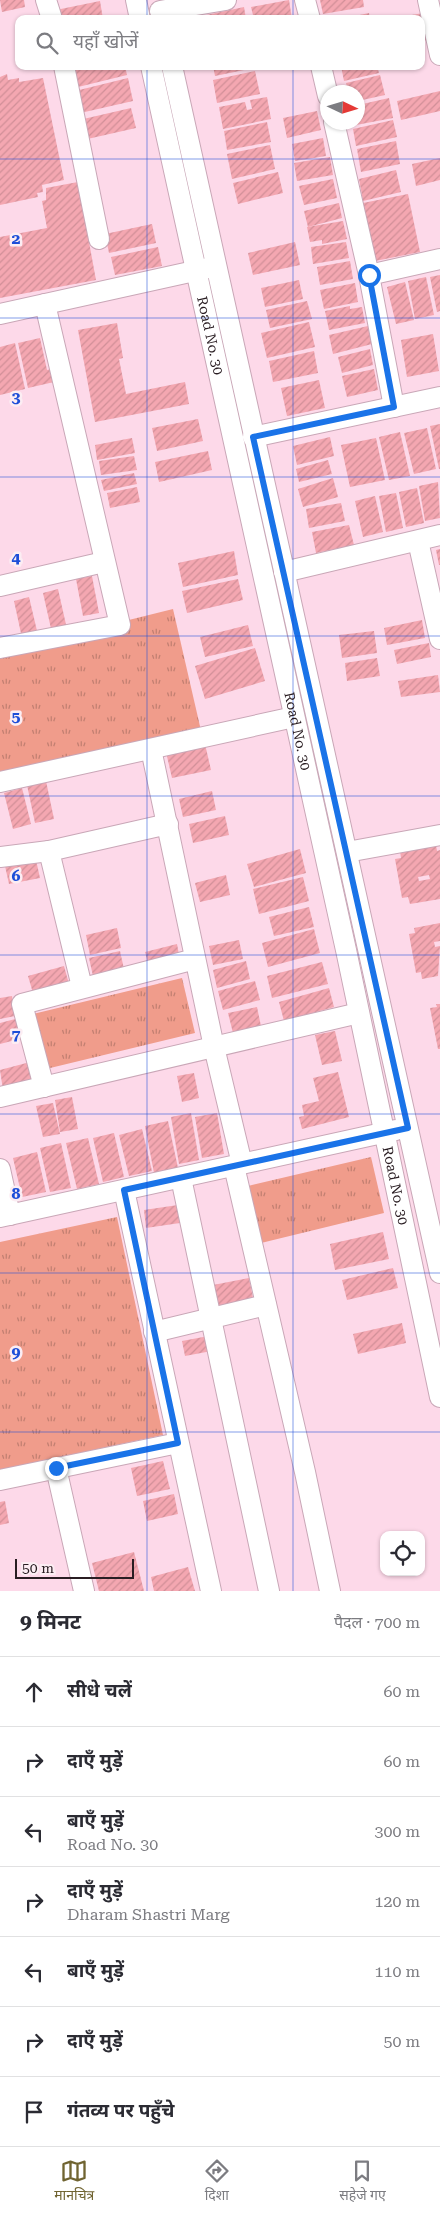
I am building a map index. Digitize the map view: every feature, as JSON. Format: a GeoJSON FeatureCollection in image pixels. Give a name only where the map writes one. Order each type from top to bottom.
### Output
{"type":"FeatureCollection","features":[{"type":"Feature","properties":{"kind":"street"},"geometry":{"type":"LineString","coordinates":[[46,0],[51,15]]}},
{"type":"Feature","properties":{"kind":"street"},"geometry":{"type":"LineString","coordinates":[[136,0],[139,15]]}},
{"type":"Feature","properties":{"kind":"street"},"geometry":{"type":"LineString","coordinates":[[160,10],[226,0]]}},
{"type":"Feature","properties":{"kind":"street"},"geometry":{"type":"LineString","coordinates":[[305,0],[309,15]]}},
{"type":"Feature","properties":{"kind":"street"},"geometry":{"type":"LineString","coordinates":[[428,0],[440,55]]}},
{"type":"Feature","properties":{"kind":"street"},"geometry":{"type":"LineString","coordinates":[[65,70],[99,239]]}},
{"type":"Feature","properties":{"kind":"street","name":"Road No. 30"},"geometry":{"type":"LineString","coordinates":[[152,70],[359,1013],[440,1397]]}},
{"type":"Feature","properties":{"kind":"street","name":"Road No. 30"},"geometry":{"type":"LineString","coordinates":[[173,70],[440,1274]]}},
{"type":"Feature","properties":{"kind":"street"},"geometry":{"type":"LineString","coordinates":[[321,70],[325,85]]}},
{"type":"Feature","properties":{"kind":"street"},"geometry":{"type":"LineString","coordinates":[[336,130],[369,275],[394,407]]}},
{"type":"Feature","properties":{"kind":"street"},"geometry":{"type":"LineString","coordinates":[[369,275],[440,259]]}},
{"type":"Feature","properties":{"kind":"street"},"geometry":{"type":"LineString","coordinates":[[0,314],[215,266]]}},
{"type":"Feature","properties":{"kind":"street"},"geometry":{"type":"LineString","coordinates":[[0,648],[120,625],[45,304]]}},
{"type":"Feature","properties":{"kind":"street"},"geometry":{"type":"LineString","coordinates":[[253,437],[440,397]]}},
{"type":"Feature","properties":{"kind":"street"},"geometry":{"type":"LineString","coordinates":[[284,572],[440,536]]}},
{"type":"Feature","properties":{"kind":"street"},"geometry":{"type":"LineString","coordinates":[[418,540],[440,639]]}},
{"type":"Feature","properties":{"kind":"street"},"geometry":{"type":"LineString","coordinates":[[0,586],[104,562]]}},
{"type":"Feature","properties":{"kind":"street"},"geometry":{"type":"LineString","coordinates":[[0,782],[294,717]]}},
{"type":"Feature","properties":{"kind":"street"},"geometry":{"type":"LineString","coordinates":[[151,749],[266,1305],[305,1472],[330,1591]]}},
{"type":"Feature","properties":{"kind":"street"},"geometry":{"type":"LineString","coordinates":[[0,857],[49,850],[168,824]]}},
{"type":"Feature","properties":{"kind":"street"},"geometry":{"type":"LineString","coordinates":[[346,852],[440,835]]}},
{"type":"Feature","properties":{"kind":"street"},"geometry":{"type":"LineString","coordinates":[[49,850],[82,987]]}},
{"type":"Feature","properties":{"kind":"street"},"geometry":{"type":"LineString","coordinates":[[44,1087],[22,1004],[195,959]]}},
{"type":"Feature","properties":{"kind":"street"},"geometry":{"type":"LineString","coordinates":[[0,1097],[359,1013]]}},
{"type":"Feature","properties":{"kind":"street"},"geometry":{"type":"LineString","coordinates":[[0,1169],[5,1216],[408,1128]]}},
{"type":"Feature","properties":{"kind":"street"},"geometry":{"type":"LineString","coordinates":[[181,1178],[269,1591]]}},
{"type":"Feature","properties":{"kind":"street"},"geometry":{"type":"LineString","coordinates":[[124,1190],[211,1591]]}},
{"type":"Feature","properties":{"kind":"street"},"geometry":{"type":"LineString","coordinates":[[154,1332],[266,1305]]}},
{"type":"Feature","properties":{"kind":"street"},"geometry":{"type":"LineString","coordinates":[[0,1480],[178,1443]]}},
{"type":"Feature","properties":{"kind":"street"},"geometry":{"type":"LineString","coordinates":[[56,1468],[84,1591]]}},
{"type":"Feature","properties":{"kind":"green space"},"geometry":{"type":"Polygon","coordinates":[[[173,609],[202,735],[0,784],[0,652],[173,609]]]}},
{"type":"Feature","properties":{"kind":"green space"},"geometry":{"type":"Polygon","coordinates":[[[182,978],[195,1033],[46,1069],[33,1014],[182,978]]]}},
{"type":"Feature","properties":{"kind":"green space"},"geometry":{"type":"Polygon","coordinates":[[[371,1157],[384,1213],[261,1243],[248,1186],[371,1157]]]}},
{"type":"Feature","properties":{"kind":"green space"},"geometry":{"type":"Polygon","coordinates":[[[117,1217],[163,1435],[0,1470],[0,1242],[117,1217]]]}},
{"type":"Feature","properties":{"kind":"building"},"geometry":{"type":"Polygon","coordinates":[[[0,0],[24,0],[25,7],[2,12],[0,0]]]}},
{"type":"Feature","properties":{"kind":"building"},"geometry":{"type":"Polygon","coordinates":[[[289,0],[291,15],[253,15],[251,7],[289,0]]]}},
{"type":"Feature","properties":{"kind":"building"},"geometry":{"type":"Polygon","coordinates":[[[320,0],[363,0],[364,7],[323,14],[320,0]]]}},
{"type":"Feature","properties":{"kind":"building"},"geometry":{"type":"Polygon","coordinates":[[[100,1],[102,15],[52,15],[51,11],[100,1]]]}},
{"type":"Feature","properties":{"kind":"building"},"geometry":{"type":"Polygon","coordinates":[[[244,7],[245,15],[206,15],[244,7]]]}},
{"type":"Feature","properties":{"kind":"building"},"geometry":{"type":"Polygon","coordinates":[[[425,24],[428,40],[425,40],[425,24]]]}},
{"type":"Feature","properties":{"kind":"building"},"geometry":{"type":"Polygon","coordinates":[[[66,70],[126,70],[127,75],[70,89],[66,70]]]}},
{"type":"Feature","properties":{"kind":"building"},"geometry":{"type":"Polygon","coordinates":[[[214,70],[244,70],[215,76],[214,70]]]}},
{"type":"Feature","properties":{"kind":"building"},"geometry":{"type":"Polygon","coordinates":[[[342,70],[378,70],[379,73],[344,81],[342,70]]]}},
{"type":"Feature","properties":{"kind":"building"},"geometry":{"type":"Polygon","coordinates":[[[255,71],[260,94],[217,103],[213,80],[255,71]]]}},
{"type":"Feature","properties":{"kind":"building"},"geometry":{"type":"Polygon","coordinates":[[[7,74],[8,80],[19,78],[19,82],[43,78],[64,180],[42,185],[43,192],[37,193],[38,197],[0,205],[0,77],[7,74]]]}},
{"type":"Feature","properties":{"kind":"building"},"geometry":{"type":"Polygon","coordinates":[[[380,75],[385,95],[365,99],[365,85],[346,85],[346,83],[380,75]]]}},
{"type":"Feature","properties":{"kind":"building"},"geometry":{"type":"Polygon","coordinates":[[[128,78],[133,101],[76,114],[71,92],[128,78]]]}},
{"type":"Feature","properties":{"kind":"building"},"geometry":{"type":"Polygon","coordinates":[[[440,91],[440,111],[401,120],[397,101],[440,91]]]}},
{"type":"Feature","properties":{"kind":"building"},"geometry":{"type":"Polygon","coordinates":[[[267,97],[271,119],[223,129],[219,107],[245,102],[247,110],[252,109],[250,100],[267,97]]]}},
{"type":"Feature","properties":{"kind":"building"},"geometry":{"type":"Polygon","coordinates":[[[389,98],[393,118],[365,123],[365,103],[389,98]]]}},
{"type":"Feature","properties":{"kind":"building"},"geometry":{"type":"Polygon","coordinates":[[[131,108],[136,128],[83,140],[79,120],[131,108]]]}},
{"type":"Feature","properties":{"kind":"building"},"geometry":{"type":"Polygon","coordinates":[[[317,111],[321,130],[287,138],[283,118],[317,111]]]}},
{"type":"Feature","properties":{"kind":"building"},"geometry":{"type":"Polygon","coordinates":[[[393,120],[397,137],[356,146],[353,130],[365,130],[365,126],[393,120]]]}},
{"type":"Feature","properties":{"kind":"building"},"geometry":{"type":"Polygon","coordinates":[[[267,122],[271,142],[227,150],[224,131],[267,122]]]}},
{"type":"Feature","properties":{"kind":"building"},"geometry":{"type":"Polygon","coordinates":[[[323,138],[326,156],[295,161],[292,144],[323,138]]]}},
{"type":"Feature","properties":{"kind":"building"},"geometry":{"type":"Polygon","coordinates":[[[396,141],[400,164],[361,172],[357,149],[396,141]]]}},
{"type":"Feature","properties":{"kind":"building"},"geometry":{"type":"Polygon","coordinates":[[[270,145],[275,169],[232,179],[227,154],[270,145]]]}},
{"type":"Feature","properties":{"kind":"building"},"geometry":{"type":"Polygon","coordinates":[[[330,157],[333,175],[297,181],[294,163],[330,157]]]}},
{"type":"Feature","properties":{"kind":"building"},"geometry":{"type":"Polygon","coordinates":[[[440,158],[440,180],[416,186],[412,164],[440,158]]]}},
{"type":"Feature","properties":{"kind":"building"},"geometry":{"type":"Polygon","coordinates":[[[396,170],[401,192],[363,201],[359,179],[396,170]]]}},
{"type":"Feature","properties":{"kind":"building"},"geometry":{"type":"Polygon","coordinates":[[[278,172],[283,193],[238,204],[233,183],[278,172]]]}},
{"type":"Feature","properties":{"kind":"building"},"geometry":{"type":"Polygon","coordinates":[[[333,179],[337,198],[304,205],[299,186],[333,179]]]}},
{"type":"Feature","properties":{"kind":"building"},"geometry":{"type":"Polygon","coordinates":[[[78,182],[96,280],[0,298],[0,237],[47,228],[42,201],[46,200],[46,188],[78,182]]]}},
{"type":"Feature","properties":{"kind":"building"},"geometry":{"type":"Polygon","coordinates":[[[408,194],[420,252],[375,261],[363,203],[408,194]]]}},
{"type":"Feature","properties":{"kind":"building"},"geometry":{"type":"Polygon","coordinates":[[[339,203],[342,218],[308,227],[304,211],[339,203]]]}},
{"type":"Feature","properties":{"kind":"building"},"geometry":{"type":"Polygon","coordinates":[[[343,221],[347,239],[322,244],[322,240],[310,242],[307,227],[343,221]]]}},
{"type":"Feature","properties":{"kind":"building"},"geometry":{"type":"Polygon","coordinates":[[[152,224],[156,243],[109,253],[105,234],[152,224]]]}},
{"type":"Feature","properties":{"kind":"building"},"geometry":{"type":"Polygon","coordinates":[[[295,242],[300,265],[253,275],[248,253],[295,242]]]}},
{"type":"Feature","properties":{"kind":"building"},"geometry":{"type":"Polygon","coordinates":[[[346,242],[349,258],[313,264],[311,247],[346,242]]]}},
{"type":"Feature","properties":{"kind":"building"},"geometry":{"type":"Polygon","coordinates":[[[158,247],[162,266],[115,275],[111,257],[158,247]]]}},
{"type":"Feature","properties":{"kind":"building"},"geometry":{"type":"Polygon","coordinates":[[[350,261],[353,279],[320,285],[317,267],[350,261]]]}},
{"type":"Feature","properties":{"kind":"building"},"geometry":{"type":"Polygon","coordinates":[[[440,275],[440,311],[437,312],[430,277],[440,275]]]}},
{"type":"Feature","properties":{"kind":"building"},"geometry":{"type":"Polygon","coordinates":[[[426,277],[434,315],[415,319],[408,281],[426,277]]]}},
{"type":"Feature","properties":{"kind":"building"},"geometry":{"type":"Polygon","coordinates":[[[299,280],[303,299],[265,307],[261,288],[299,280]]]}},
{"type":"Feature","properties":{"kind":"building"},"geometry":{"type":"Polygon","coordinates":[[[405,282],[414,320],[396,324],[387,287],[405,282]]]}},
{"type":"Feature","properties":{"kind":"building"},"geometry":{"type":"Polygon","coordinates":[[[355,283],[358,302],[324,309],[320,290],[355,283]]]}},
{"type":"Feature","properties":{"kind":"building"},"geometry":{"type":"Polygon","coordinates":[[[307,301],[312,319],[270,328],[266,310],[307,301]]]}},
{"type":"Feature","properties":{"kind":"building"},"geometry":{"type":"Polygon","coordinates":[[[350,306],[350,309],[362,307],[365,323],[329,330],[325,311],[350,306]]]}},
{"type":"Feature","properties":{"kind":"building"},"geometry":{"type":"Polygon","coordinates":[[[309,322],[315,347],[267,358],[261,333],[309,322]]]}},
{"type":"Feature","properties":{"kind":"building"},"geometry":{"type":"Polygon","coordinates":[[[117,323],[123,358],[119,359],[126,394],[185,382],[189,404],[95,422],[78,330],[117,323]]]}},
{"type":"Feature","properties":{"kind":"building"},"geometry":{"type":"Polygon","coordinates":[[[368,326],[372,344],[333,354],[329,335],[368,326]]]}},
{"type":"Feature","properties":{"kind":"building"},"geometry":{"type":"Polygon","coordinates":[[[433,334],[439,371],[407,377],[401,340],[433,334]]]}},
{"type":"Feature","properties":{"kind":"building"},"geometry":{"type":"Polygon","coordinates":[[[40,338],[47,370],[51,369],[54,382],[28,388],[18,343],[40,338]]]}},
{"type":"Feature","properties":{"kind":"building"},"geometry":{"type":"Polygon","coordinates":[[[15,343],[25,389],[0,395],[0,347],[15,343]]]}},
{"type":"Feature","properties":{"kind":"building"},"geometry":{"type":"Polygon","coordinates":[[[370,349],[373,365],[342,373],[338,357],[370,349]]]}},
{"type":"Feature","properties":{"kind":"building"},"geometry":{"type":"Polygon","coordinates":[[[314,351],[318,373],[273,382],[269,361],[314,351]]]}},
{"type":"Feature","properties":{"kind":"building"},"geometry":{"type":"Polygon","coordinates":[[[374,369],[378,390],[347,397],[342,376],[374,369]]]}},
{"type":"Feature","properties":{"kind":"building"},"geometry":{"type":"Polygon","coordinates":[[[319,380],[325,408],[287,416],[281,388],[319,380]]]}},
{"type":"Feature","properties":{"kind":"building"},"geometry":{"type":"Polygon","coordinates":[[[198,419],[203,441],[157,451],[152,428],[198,419]]]}},
{"type":"Feature","properties":{"kind":"building"},"geometry":{"type":"Polygon","coordinates":[[[440,424],[440,469],[439,469],[430,426],[440,424]]]}},
{"type":"Feature","properties":{"kind":"building"},"geometry":{"type":"Polygon","coordinates":[[[427,428],[436,469],[414,474],[404,433],[427,428]]]}},
{"type":"Feature","properties":{"kind":"building"},"geometry":{"type":"Polygon","coordinates":[[[400,432],[410,476],[389,480],[379,437],[400,432]]]}},
{"type":"Feature","properties":{"kind":"building"},"geometry":{"type":"Polygon","coordinates":[[[330,437],[334,456],[297,465],[293,446],[330,437]]]}},
{"type":"Feature","properties":{"kind":"building"},"geometry":{"type":"Polygon","coordinates":[[[132,438],[135,453],[97,460],[95,445],[132,438]]]}},
{"type":"Feature","properties":{"kind":"building"},"geometry":{"type":"Polygon","coordinates":[[[376,438],[385,480],[350,487],[341,445],[376,438]]]}},
{"type":"Feature","properties":{"kind":"building"},"geometry":{"type":"Polygon","coordinates":[[[208,451],[212,470],[159,482],[155,462],[208,451]]]}},
{"type":"Feature","properties":{"kind":"building"},"geometry":{"type":"Polygon","coordinates":[[[134,456],[137,470],[101,475],[99,461],[134,456]]]}},
{"type":"Feature","properties":{"kind":"building"},"geometry":{"type":"Polygon","coordinates":[[[328,460],[332,474],[299,482],[296,469],[328,460]]]}},
{"type":"Feature","properties":{"kind":"building"},"geometry":{"type":"Polygon","coordinates":[[[134,473],[137,484],[104,491],[101,480],[134,473]]]}},
{"type":"Feature","properties":{"kind":"building"},"geometry":{"type":"Polygon","coordinates":[[[333,478],[338,497],[303,507],[298,489],[333,478]]]}},
{"type":"Feature","properties":{"kind":"building"},"geometry":{"type":"Polygon","coordinates":[[[438,482],[440,518],[425,521],[419,486],[438,482]]]}},
{"type":"Feature","properties":{"kind":"building"},"geometry":{"type":"Polygon","coordinates":[[[137,487],[140,502],[110,508],[107,493],[137,487]]]}},
{"type":"Feature","properties":{"kind":"building"},"geometry":{"type":"Polygon","coordinates":[[[417,488],[424,523],[406,527],[399,492],[417,488]]]}},
{"type":"Feature","properties":{"kind":"building"},"geometry":{"type":"Polygon","coordinates":[[[396,493],[403,528],[386,532],[379,496],[396,493]]]}},
{"type":"Feature","properties":{"kind":"building"},"geometry":{"type":"Polygon","coordinates":[[[375,496],[383,532],[363,537],[355,501],[375,496]]]}},
{"type":"Feature","properties":{"kind":"building"},"geometry":{"type":"Polygon","coordinates":[[[341,503],[345,521],[309,528],[306,509],[341,503]]]}},
{"type":"Feature","properties":{"kind":"building"},"geometry":{"type":"Polygon","coordinates":[[[349,525],[354,545],[316,553],[312,532],[349,525]]]}},
{"type":"Feature","properties":{"kind":"building"},"geometry":{"type":"Polygon","coordinates":[[[440,549],[440,565],[439,565],[436,550],[440,549]]]}},
{"type":"Feature","properties":{"kind":"building"},"geometry":{"type":"Polygon","coordinates":[[[234,551],[238,575],[183,587],[178,563],[234,551]]]}},
{"type":"Feature","properties":{"kind":"building"},"geometry":{"type":"Polygon","coordinates":[[[92,576],[99,613],[83,616],[76,579],[92,576]]]}},
{"type":"Feature","properties":{"kind":"building"},"geometry":{"type":"Polygon","coordinates":[[[238,579],[243,600],[187,613],[182,591],[238,579]]]}},
{"type":"Feature","properties":{"kind":"building"},"geometry":{"type":"Polygon","coordinates":[[[58,589],[67,629],[52,633],[43,593],[58,589]]]}},
{"type":"Feature","properties":{"kind":"building"},"geometry":{"type":"Polygon","coordinates":[[[29,597],[38,635],[22,638],[14,601],[29,597]]]}},
{"type":"Feature","properties":{"kind":"building"},"geometry":{"type":"Polygon","coordinates":[[[422,620],[425,638],[387,645],[384,628],[422,620]]]}},
{"type":"Feature","properties":{"kind":"building"},"geometry":{"type":"Polygon","coordinates":[[[248,625],[253,646],[205,657],[200,637],[248,625]]]}},
{"type":"Feature","properties":{"kind":"building"},"geometry":{"type":"Polygon","coordinates":[[[374,631],[377,653],[342,658],[339,635],[374,631]]]}},
{"type":"Feature","properties":{"kind":"building"},"geometry":{"type":"Polygon","coordinates":[[[429,643],[431,657],[397,664],[394,650],[429,643]]]}},
{"type":"Feature","properties":{"kind":"building"},"geometry":{"type":"Polygon","coordinates":[[[255,648],[265,681],[205,699],[195,666],[255,648]]]}},
{"type":"Feature","properties":{"kind":"building"},"geometry":{"type":"Polygon","coordinates":[[[377,658],[380,676],[347,681],[345,663],[377,658]]]}},
{"type":"Feature","properties":{"kind":"building"},"geometry":{"type":"Polygon","coordinates":[[[438,675],[440,692],[401,697],[398,681],[438,675]]]}},
{"type":"Feature","properties":{"kind":"building"},"geometry":{"type":"Polygon","coordinates":[[[205,744],[211,770],[172,778],[166,752],[205,744]]]}},
{"type":"Feature","properties":{"kind":"building"},"geometry":{"type":"Polygon","coordinates":[[[46,781],[54,819],[35,823],[27,785],[46,781]]]}},
{"type":"Feature","properties":{"kind":"building"},"geometry":{"type":"Polygon","coordinates":[[[22,788],[31,824],[13,829],[4,793],[22,788]]]}},
{"type":"Feature","properties":{"kind":"building"},"geometry":{"type":"Polygon","coordinates":[[[212,791],[216,810],[183,817],[179,799],[212,791]]]}},
{"type":"Feature","properties":{"kind":"building"},"geometry":{"type":"Polygon","coordinates":[[[225,816],[229,835],[193,843],[189,824],[225,816]]]}},
{"type":"Feature","properties":{"kind":"building"},"geometry":{"type":"Polygon","coordinates":[[[436,845],[437,851],[440,850],[440,899],[410,904],[408,897],[402,898],[395,859],[401,858],[400,851],[436,845]],[[429,875],[418,877],[419,881],[430,879],[429,875]]]}},
{"type":"Feature","properties":{"kind":"building"},"geometry":{"type":"Polygon","coordinates":[[[300,849],[306,873],[254,887],[247,864],[300,849]]]}},
{"type":"Feature","properties":{"kind":"building"},"geometry":{"type":"Polygon","coordinates":[[[36,860],[40,878],[9,884],[5,866],[36,860]]]}},
{"type":"Feature","properties":{"kind":"building"},"geometry":{"type":"Polygon","coordinates":[[[226,875],[230,895],[200,902],[195,883],[226,875]]]}},
{"type":"Feature","properties":{"kind":"building"},"geometry":{"type":"Polygon","coordinates":[[[303,877],[309,901],[259,914],[253,889],[303,877]]]}},
{"type":"Feature","properties":{"kind":"building"},"geometry":{"type":"Polygon","coordinates":[[[309,907],[314,927],[274,936],[269,917],[309,907]]]}},
{"type":"Feature","properties":{"kind":"building"},"geometry":{"type":"Polygon","coordinates":[[[440,923],[440,941],[434,942],[435,947],[440,946],[438,976],[422,979],[421,972],[416,973],[409,934],[415,933],[414,928],[440,923]]]}},
{"type":"Feature","properties":{"kind":"building"},"geometry":{"type":"Polygon","coordinates":[[[117,928],[121,948],[90,955],[86,935],[117,928]]]}},
{"type":"Feature","properties":{"kind":"building"},"geometry":{"type":"Polygon","coordinates":[[[314,929],[320,953],[268,967],[262,943],[314,929]]]}},
{"type":"Feature","properties":{"kind":"building"},"geometry":{"type":"Polygon","coordinates":[[[239,940],[243,959],[213,965],[209,946],[239,940]]]}},
{"type":"Feature","properties":{"kind":"building"},"geometry":{"type":"Polygon","coordinates":[[[177,944],[180,960],[149,967],[145,952],[177,944]]]}},
{"type":"Feature","properties":{"kind":"building"},"geometry":{"type":"Polygon","coordinates":[[[120,951],[124,969],[93,976],[89,958],[120,951]]]}},
{"type":"Feature","properties":{"kind":"building"},"geometry":{"type":"Polygon","coordinates":[[[246,961],[250,979],[217,988],[213,970],[246,961]]]}},
{"type":"Feature","properties":{"kind":"building"},"geometry":{"type":"Polygon","coordinates":[[[322,962],[328,984],[272,998],[267,976],[322,962]]]}},
{"type":"Feature","properties":{"kind":"building"},"geometry":{"type":"Polygon","coordinates":[[[64,966],[69,984],[33,993],[28,976],[64,966]]]}},
{"type":"Feature","properties":{"kind":"building"},"geometry":{"type":"Polygon","coordinates":[[[255,981],[260,1000],[223,1010],[218,991],[255,981]]]}},
{"type":"Feature","properties":{"kind":"building"},"geometry":{"type":"Polygon","coordinates":[[[329,988],[334,1007],[284,1021],[279,1002],[329,988]]]}},
{"type":"Feature","properties":{"kind":"building"},"geometry":{"type":"Polygon","coordinates":[[[12,996],[15,1016],[0,1019],[0,998],[12,996]]]}},
{"type":"Feature","properties":{"kind":"building"},"geometry":{"type":"Polygon","coordinates":[[[436,1004],[440,1004],[440,1049],[438,1049],[430,1008],[437,1007],[436,1004]]]}},
{"type":"Feature","properties":{"kind":"building"},"geometry":{"type":"Polygon","coordinates":[[[257,1007],[262,1031],[234,1037],[228,1013],[257,1007]]]}},
{"type":"Feature","properties":{"kind":"building"},"geometry":{"type":"Polygon","coordinates":[[[23,1017],[27,1037],[0,1044],[0,1023],[23,1017]]]}},
{"type":"Feature","properties":{"kind":"building"},"geometry":{"type":"Polygon","coordinates":[[[335,1031],[342,1061],[322,1065],[315,1035],[335,1031]]]}},
{"type":"Feature","properties":{"kind":"building"},"geometry":{"type":"Polygon","coordinates":[[[34,1061],[39,1080],[3,1090],[0,1070],[34,1061]]]}},
{"type":"Feature","properties":{"kind":"building"},"geometry":{"type":"Polygon","coordinates":[[[338,1072],[349,1117],[302,1129],[299,1117],[304,1116],[302,1105],[319,1101],[313,1078],[338,1072]]]}},
{"type":"Feature","properties":{"kind":"building"},"geometry":{"type":"Polygon","coordinates":[[[194,1073],[199,1098],[182,1102],[177,1076],[194,1073]]]}},
{"type":"Feature","properties":{"kind":"building"},"geometry":{"type":"Polygon","coordinates":[[[72,1097],[78,1129],[60,1132],[55,1100],[72,1097]]]}},
{"type":"Feature","properties":{"kind":"building"},"geometry":{"type":"Polygon","coordinates":[[[53,1103],[60,1134],[43,1137],[36,1106],[53,1103]]]}},
{"type":"Feature","properties":{"kind":"building"},"geometry":{"type":"Polygon","coordinates":[[[191,1113],[199,1160],[179,1164],[171,1117],[191,1113]]]}},
{"type":"Feature","properties":{"kind":"building"},"geometry":{"type":"Polygon","coordinates":[[[217,1113],[224,1154],[202,1158],[195,1117],[217,1113]]]}},
{"type":"Feature","properties":{"kind":"building"},"geometry":{"type":"Polygon","coordinates":[[[168,1121],[178,1168],[154,1173],[145,1126],[168,1121]]]}},
{"type":"Feature","properties":{"kind":"building"},"geometry":{"type":"Polygon","coordinates":[[[142,1129],[152,1171],[129,1176],[119,1135],[142,1129]]]}},
{"type":"Feature","properties":{"kind":"building"},"geometry":{"type":"Polygon","coordinates":[[[114,1133],[124,1177],[103,1182],[93,1138],[114,1133]]]}},
{"type":"Feature","properties":{"kind":"building"},"geometry":{"type":"Polygon","coordinates":[[[88,1138],[99,1184],[77,1189],[66,1143],[88,1138]]]}},
{"type":"Feature","properties":{"kind":"building"},"geometry":{"type":"Polygon","coordinates":[[[61,1143],[71,1188],[50,1192],[40,1148],[61,1143]]]}},
{"type":"Feature","properties":{"kind":"building"},"geometry":{"type":"Polygon","coordinates":[[[37,1152],[46,1192],[22,1197],[13,1158],[37,1152]]]}},
{"type":"Feature","properties":{"kind":"building"},"geometry":{"type":"Polygon","coordinates":[[[178,1205],[180,1223],[146,1228],[144,1210],[178,1205]]]}},
{"type":"Feature","properties":{"kind":"building"},"geometry":{"type":"Polygon","coordinates":[[[383,1232],[389,1259],[335,1270],[330,1244],[383,1232]]]}},
{"type":"Feature","properties":{"kind":"building"},"geometry":{"type":"Polygon","coordinates":[[[393,1268],[398,1288],[347,1300],[342,1280],[393,1268]]]}},
{"type":"Feature","properties":{"kind":"building"},"geometry":{"type":"Polygon","coordinates":[[[249,1278],[253,1298],[217,1306],[213,1285],[249,1278]]]}},
{"type":"Feature","properties":{"kind":"building"},"geometry":{"type":"Polygon","coordinates":[[[402,1323],[406,1343],[358,1354],[353,1334],[402,1323]]]}},
{"type":"Feature","properties":{"kind":"building"},"geometry":{"type":"Polygon","coordinates":[[[214,1335],[217,1350],[185,1356],[182,1341],[214,1335]]]}},
{"type":"Feature","properties":{"kind":"building"},"geometry":{"type":"Polygon","coordinates":[[[163,1461],[170,1489],[137,1496],[131,1468],[163,1461]]]}},
{"type":"Feature","properties":{"kind":"building"},"geometry":{"type":"Polygon","coordinates":[[[174,1494],[178,1514],[147,1521],[143,1501],[174,1494]]]}},
{"type":"Feature","properties":{"kind":"building"},"geometry":{"type":"Polygon","coordinates":[[[5,1501],[9,1523],[0,1525],[0,1502],[5,1501]]]}},
{"type":"Feature","properties":{"kind":"building"},"geometry":{"type":"Polygon","coordinates":[[[134,1552],[144,1591],[99,1591],[92,1563],[134,1552]]]}},
{"type":"Feature","properties":{"kind":"building"},"geometry":{"type":"Polygon","coordinates":[[[188,1567],[195,1591],[154,1591],[151,1577],[188,1567]]]}},
{"type":"Feature","properties":{"kind":"route"},"geometry":{"type":"LineString","coordinates":[[56,1468],[178,1443],[124,1190],[408,1128],[253,437],[394,407],[369,275]]}}]}
